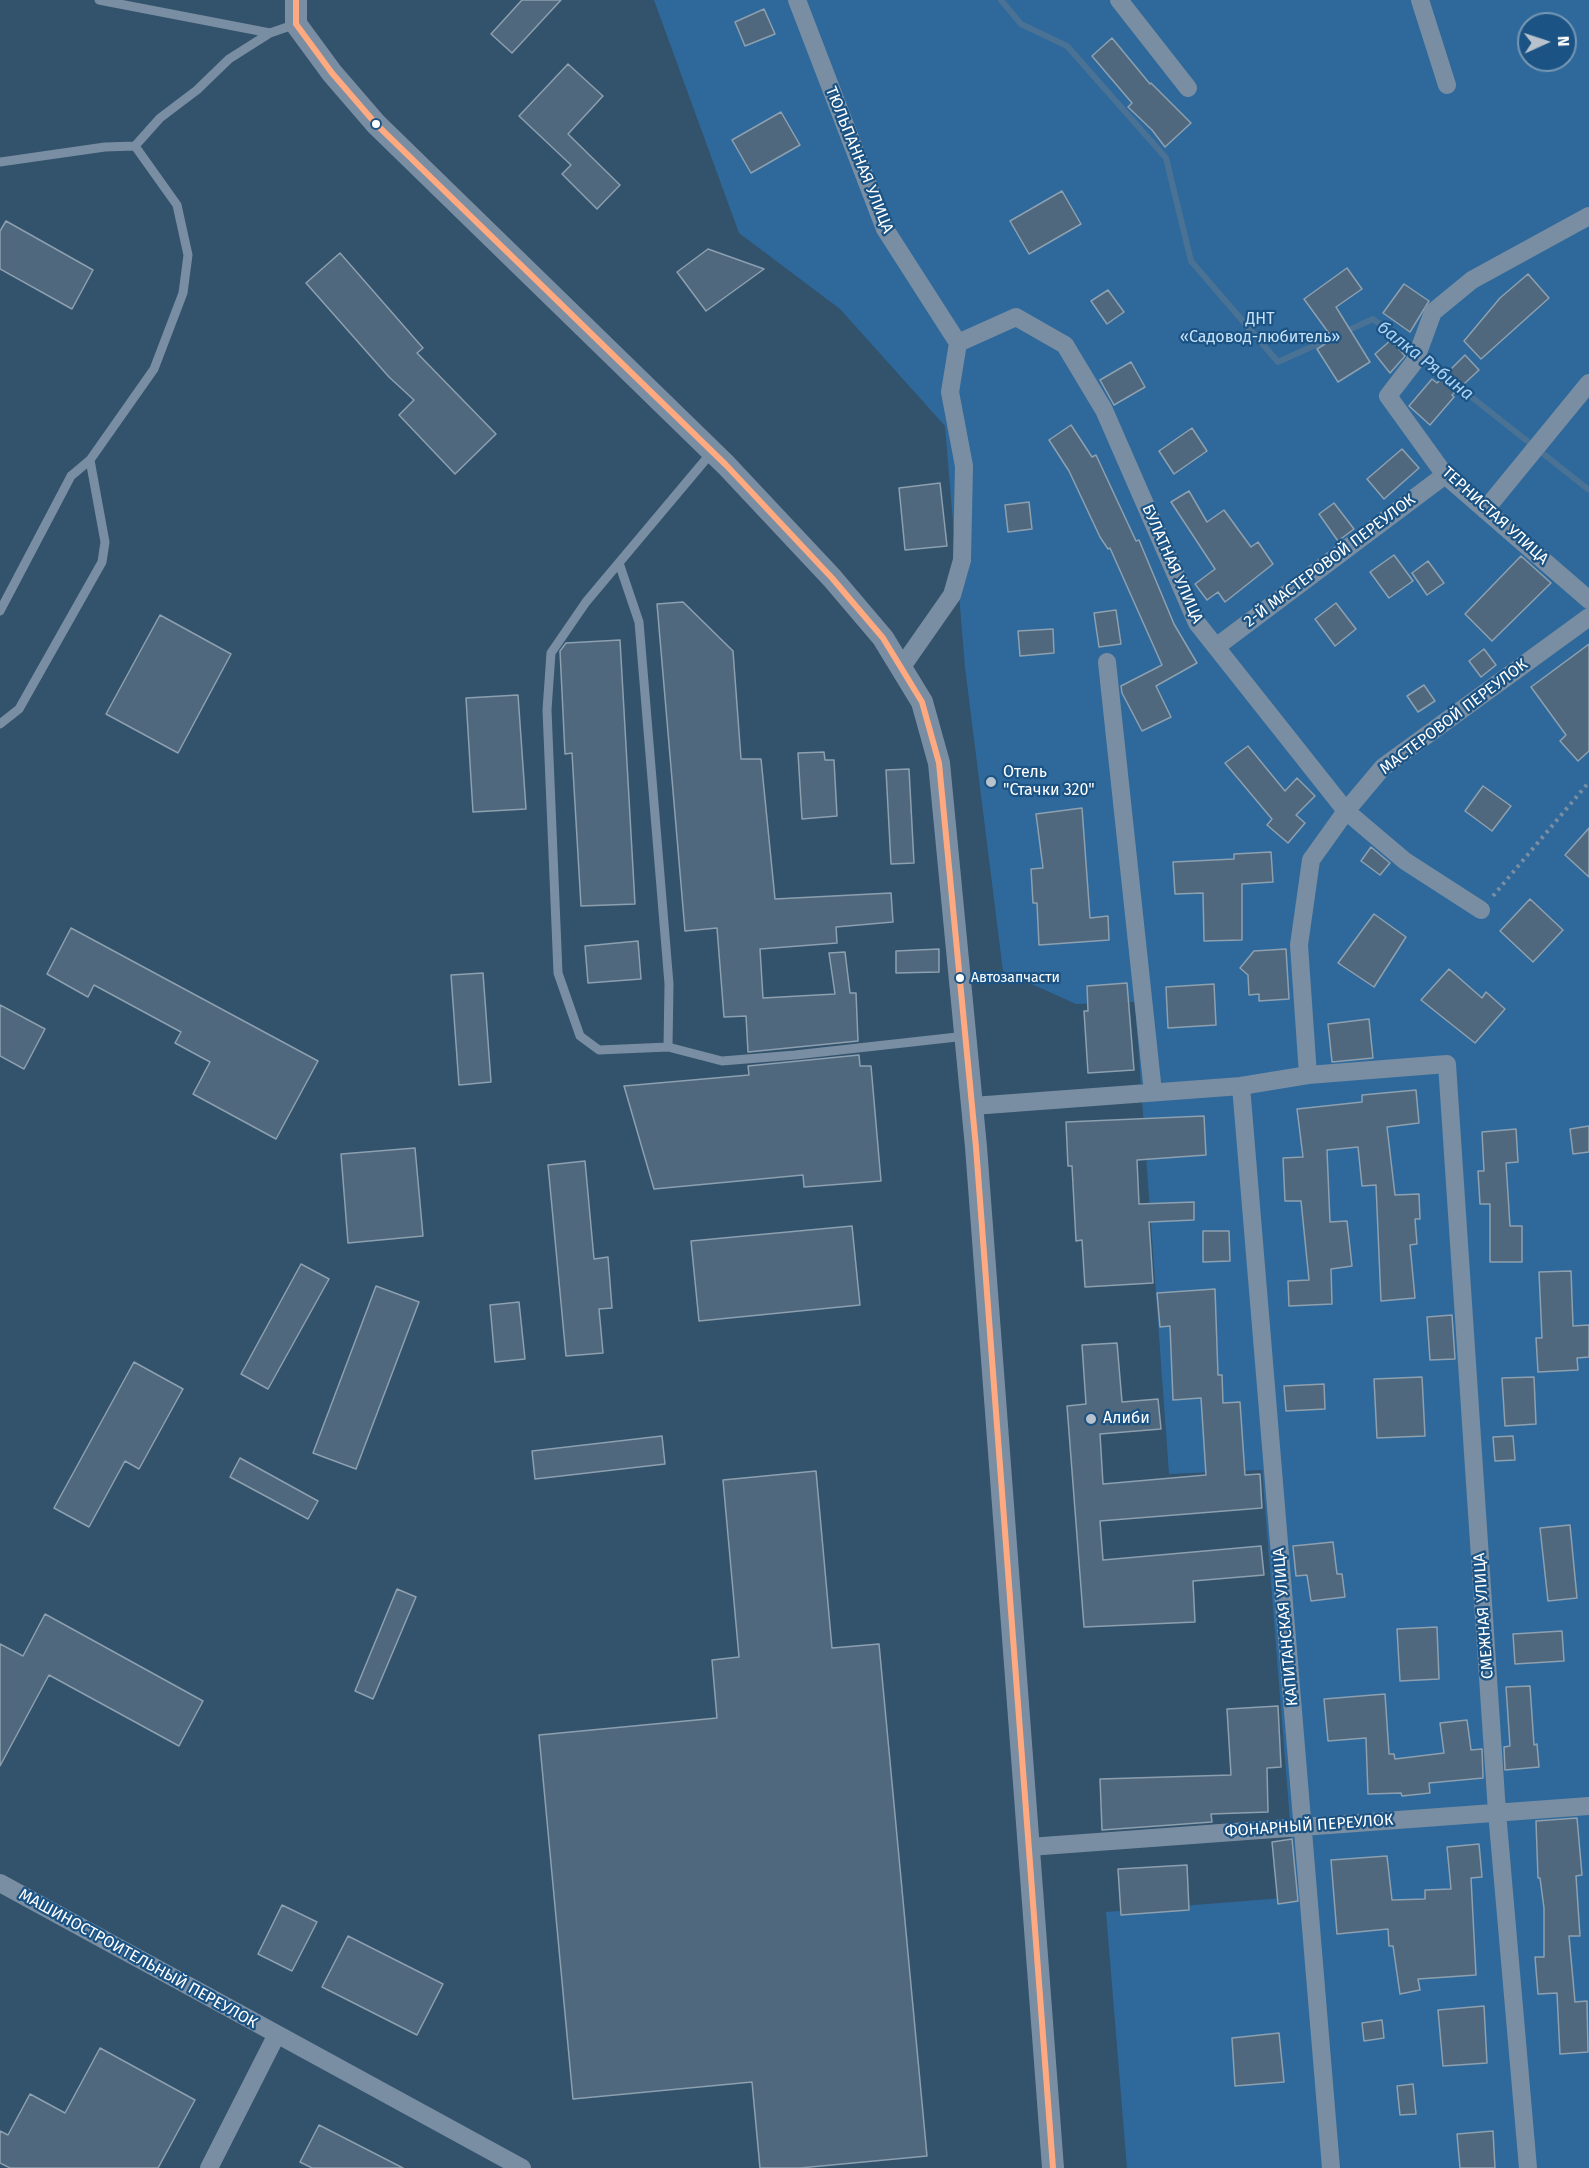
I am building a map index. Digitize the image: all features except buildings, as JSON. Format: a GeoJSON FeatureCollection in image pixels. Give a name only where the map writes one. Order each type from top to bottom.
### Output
{"type":"FeatureCollection","features":[{"type":"Feature","properties":{"kind":"street"},"geometry":{"type":"LineString","coordinates":[[296,0],[296,24],[332,73],[376,124],[712,452],[832,578],[883,638],[922,702],[939,763],[973,1106],[1053,2168]]}},
{"type":"Feature","properties":{"kind":"street","name":"ТЮЛЬПАННАЯ УЛИЦА"},"geometry":{"type":"LineString","coordinates":[[797,0],[885,230],[958,343]]}},
{"type":"Feature","properties":{"kind":"street"},"geometry":{"type":"LineString","coordinates":[[1119,0],[1188,88]]}},
{"type":"Feature","properties":{"kind":"street"},"geometry":{"type":"LineString","coordinates":[[1420,0],[1447,85]]}},
{"type":"Feature","properties":{"kind":"street","name":"ТЕРНИСТАЯ УЛИЦА"},"geometry":{"type":"LineString","coordinates":[[1589,216],[1472,280],[1433,312],[1414,361],[1388,396],[1445,475],[1589,600]]}},
{"type":"Feature","properties":{"kind":"street","name":"БУЛАТНАЯ УЛИЦА"},"geometry":{"type":"LineString","coordinates":[[958,343],[1016,317],[1065,345],[1104,410],[1197,623],[1346,811],[1405,861],[1481,910]]}},
{"type":"Feature","properties":{"kind":"street"},"geometry":{"type":"LineString","coordinates":[[901,668],[952,595],[962,560],[964,466],[950,392],[958,343]]}},
{"type":"Feature","properties":{"kind":"street"},"geometry":{"type":"LineString","coordinates":[[1485,510],[1589,383]]}},
{"type":"Feature","properties":{"kind":"street","name":"2-Й МАСТЕРОВОЙ ПЕРЕУЛОК"},"geometry":{"type":"LineString","coordinates":[[1216,647],[1445,475]]}},
{"type":"Feature","properties":{"kind":"street","name":"МАСТЕРОВОЙ ПЕРЕУЛОК"},"geometry":{"type":"LineString","coordinates":[[1308,1075],[1299,945],[1311,860],[1346,811],[1383,767],[1589,616]]}},
{"type":"Feature","properties":{"kind":"street"},"geometry":{"type":"LineString","coordinates":[[1107,662],[1153,1092]]}},
{"type":"Feature","properties":{"kind":"street","name":"СМЕЖНАЯ УЛИЦА"},"geometry":{"type":"LineString","coordinates":[[1308,1075],[1447,1064],[1497,1812],[1528,2168]]}},
{"type":"Feature","properties":{"kind":"street"},"geometry":{"type":"LineString","coordinates":[[973,1106],[1241,1086],[1308,1075]]}},
{"type":"Feature","properties":{"kind":"street","name":"КАПИТАНСКАЯ УЛИЦА"},"geometry":{"type":"LineString","coordinates":[[1241,1086],[1331,2168]]}},
{"type":"Feature","properties":{"kind":"street","name":"ФОНАРНЫЙ ПЕРЕУЛОК"},"geometry":{"type":"LineString","coordinates":[[1029,1847],[1589,1806]]}},
{"type":"Feature","properties":{"kind":"street","name":"МАШИНОСТРОИТЕЛЬНЫЙ ПЕРЕУЛОК"},"geometry":{"type":"LineString","coordinates":[[0,1883],[276,2036],[522,2168]]}},
{"type":"Feature","properties":{"kind":"street","name":"МАШИНОСТРОИТЕЛЬНЫЙ ПЕРЕУЛОК"},"geometry":{"type":"LineString","coordinates":[[209,2168],[276,2036]]}},
{"type":"Feature","properties":{"kind":"lane"},"geometry":{"type":"LineString","coordinates":[[99,0],[270,33]]}},
{"type":"Feature","properties":{"kind":"lane"},"geometry":{"type":"LineString","coordinates":[[0,162],[105,147],[135,146],[160,118],[197,90],[229,59],[270,33],[296,24]]}},
{"type":"Feature","properties":{"kind":"lane"},"geometry":{"type":"LineString","coordinates":[[0,611],[71,476],[90,460],[154,369],[183,293],[188,255],[177,205],[135,146]]}},
{"type":"Feature","properties":{"kind":"lane"},"geometry":{"type":"LineString","coordinates":[[712,452],[586,602],[551,653],[547,710],[558,973],[580,1036],[599,1050],[668,1047],[722,1061],[795,1056],[966,1036]]}},
{"type":"Feature","properties":{"kind":"lane"},"geometry":{"type":"LineString","coordinates":[[0,724],[19,709],[102,562],[105,542],[90,460]]}},
{"type":"Feature","properties":{"kind":"lane"},"geometry":{"type":"LineString","coordinates":[[619,563],[639,622],[669,984],[668,1047]]}},
{"type":"Feature","properties":{"kind":"path"},"geometry":{"type":"LineString","coordinates":[[1481,910],[1589,782]]}},
{"type":"Feature","properties":{"kind":"green space","name":"ДНТ «Садовод-любитель»"},"geometry":{"type":"Polygon","coordinates":[[[654,0],[1589,0],[1589,2168],[1127,2168],[1106,1912],[1296,1897],[1262,1470],[1169,1474],[1135,1002],[1076,1004],[1003,971],[965,667],[945,426],[840,309],[739,233],[654,0]]]}},
{"type":"Feature","properties":{"kind":"waterway","name":"балка Рябина"},"geometry":{"type":"LineString","coordinates":[[1001,0],[1021,24],[1067,46],[1166,158],[1191,261],[1278,362],[1373,319],[1589,490]]}},
{"type":"Feature","properties":{"kind":"transit line"},"geometry":{"type":"LineString","coordinates":[[296,0],[296,24],[332,73],[376,124],[726,465],[832,578],[883,638],[922,702],[939,763],[976,1147],[1053,2168]]}},
{"type":"Feature","properties":{"kind":"place","name":"Отель \"Стачки 320\""},"geometry":{"type":"Point","coordinates":[991,782]}},
{"type":"Feature","properties":{"kind":"place","name":"Автозапчасти"},"geometry":{"type":"Point","coordinates":[960,978]}},
{"type":"Feature","properties":{"kind":"place","name":"Алиби"},"geometry":{"type":"Point","coordinates":[1091,1419]}}]}
